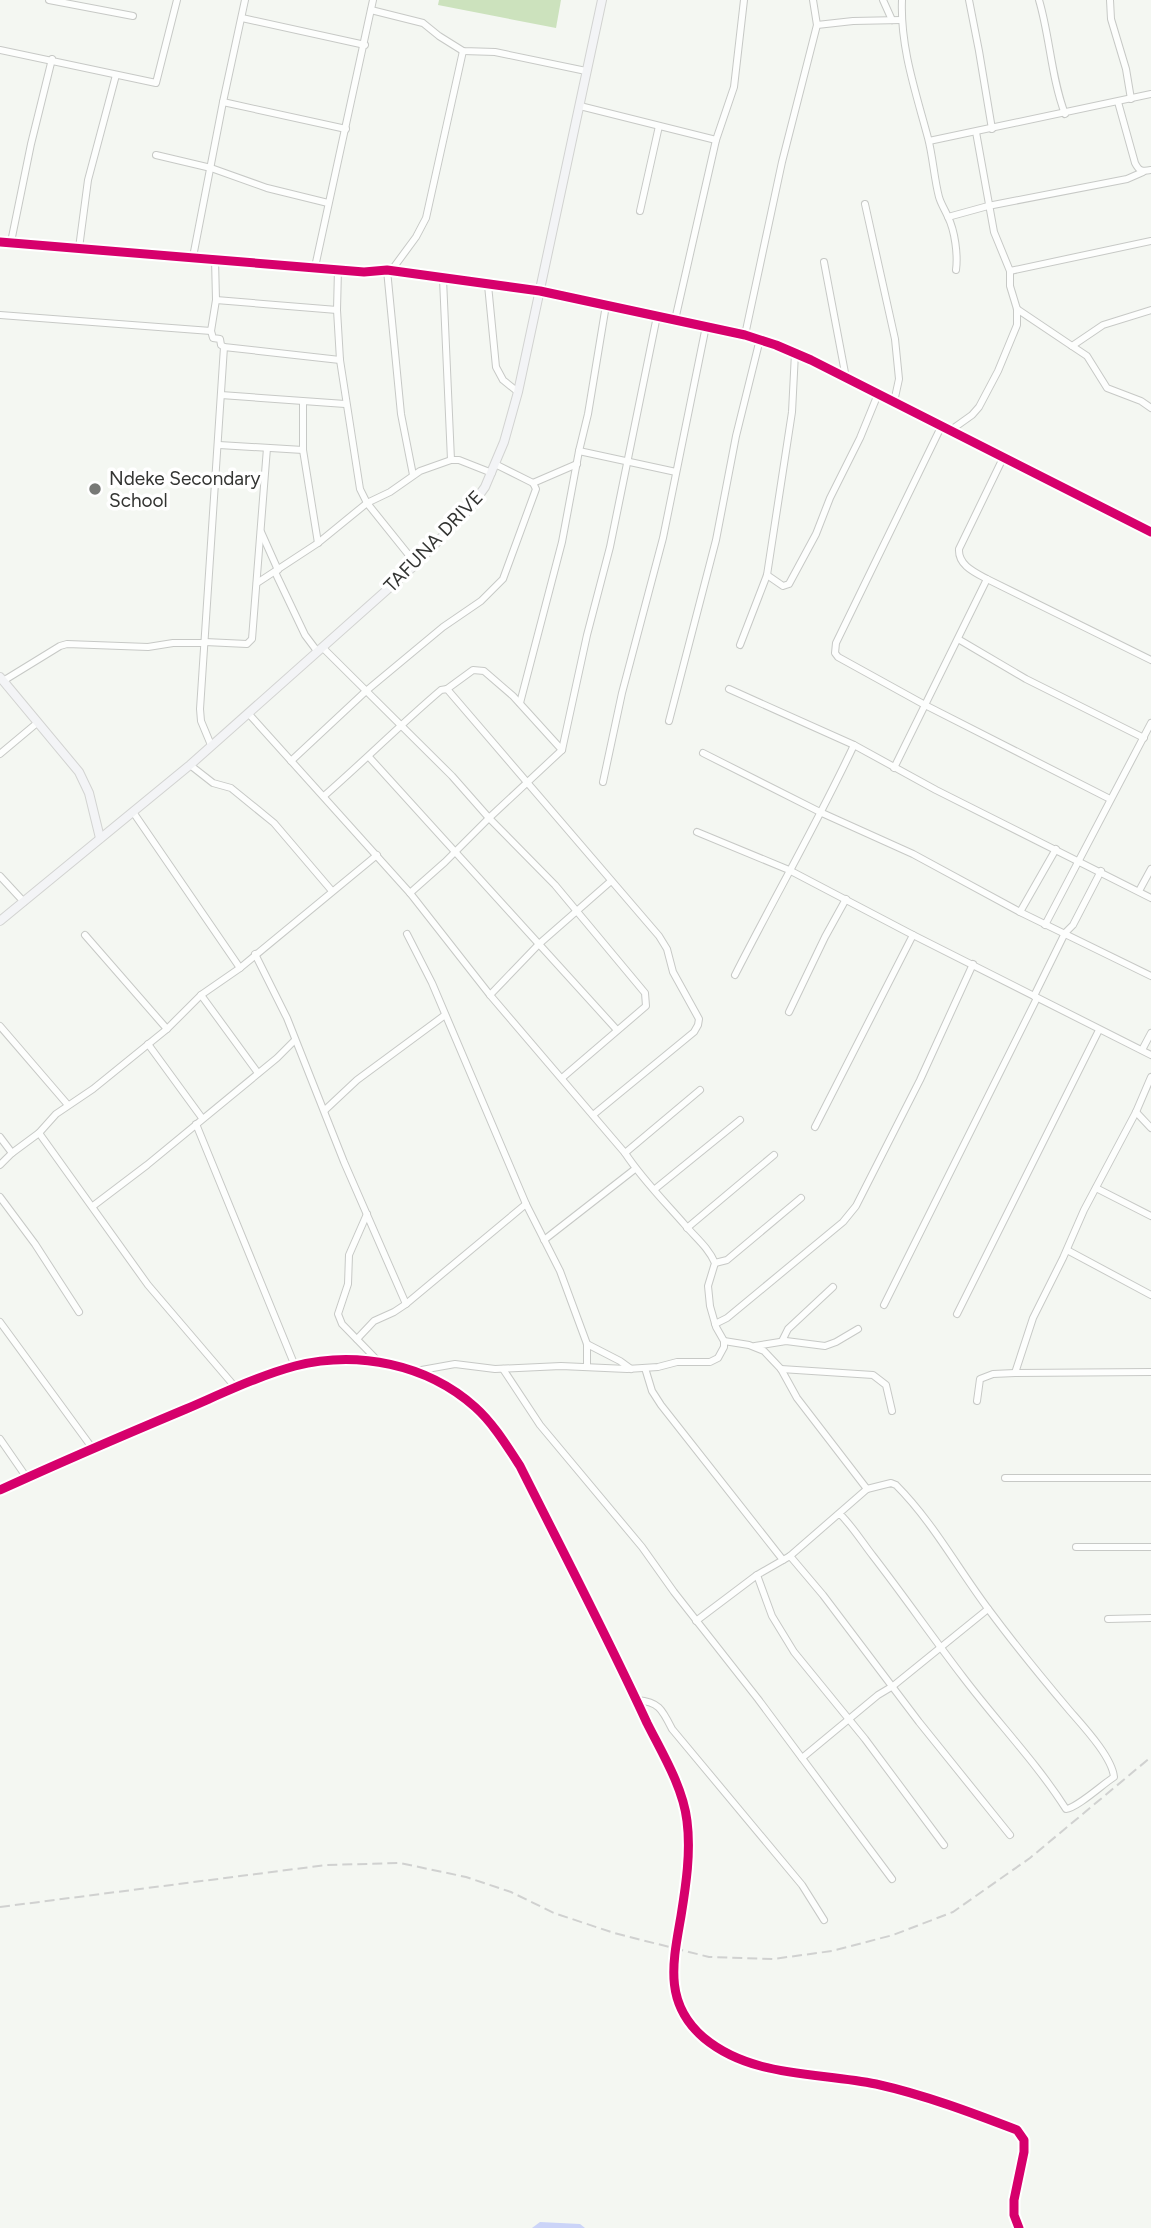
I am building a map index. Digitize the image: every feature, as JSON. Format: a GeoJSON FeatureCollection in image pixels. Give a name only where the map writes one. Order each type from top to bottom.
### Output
{"type":"FeatureCollection","features":[{"type":"Feature","properties":{"kind":"main road","name":"TAFUNA DRIVE"},"geometry":{"type":"LineString","coordinates":[[0,922],[190,765],[416,564],[470,508],[485,487],[518,392],[602,0]]}},
{"type":"Feature","properties":{"kind":"main road"},"geometry":{"type":"LineString","coordinates":[[2,679],[79,772],[89,793],[100,838]]}},
{"type":"Feature","properties":{"kind":"street"},"geometry":{"type":"LineString","coordinates":[[49,0],[133,16]]}},
{"type":"Feature","properties":{"kind":"street"},"geometry":{"type":"LineString","coordinates":[[0,50],[156,83],[177,0]]}},
{"type":"Feature","properties":{"kind":"street"},"geometry":{"type":"LineString","coordinates":[[193,257],[245,0]]}},
{"type":"Feature","properties":{"kind":"street"},"geometry":{"type":"LineString","coordinates":[[315,267],[373,0]]}},
{"type":"Feature","properties":{"kind":"street"},"geometry":{"type":"LineString","coordinates":[[675,320],[716,140],[734,88],[744,0]]}},
{"type":"Feature","properties":{"kind":"street"},"geometry":{"type":"LineString","coordinates":[[745,335],[782,162],[817,25],[814,0]]}},
{"type":"Feature","properties":{"kind":"street"},"geometry":{"type":"LineString","coordinates":[[883,0],[892,20]]}},
{"type":"Feature","properties":{"kind":"street"},"geometry":{"type":"LineString","coordinates":[[969,0],[992,129]]}},
{"type":"Feature","properties":{"kind":"street"},"geometry":{"type":"LineString","coordinates":[[1039,0],[1057,92],[1065,114]]}},
{"type":"Feature","properties":{"kind":"street"},"geometry":{"type":"LineString","coordinates":[[1110,0],[1111,19],[1126,69],[1131,99]]}},
{"type":"Feature","properties":{"kind":"street"},"geometry":{"type":"LineString","coordinates":[[903,1],[901,20],[939,195],[948,217],[956,270]]}},
{"type":"Feature","properties":{"kind":"street"},"geometry":{"type":"LineString","coordinates":[[371,10],[423,23],[463,51],[495,52],[586,71]]}},
{"type":"Feature","properties":{"kind":"street"},"geometry":{"type":"LineString","coordinates":[[242,18],[365,45]]}},
{"type":"Feature","properties":{"kind":"street"},"geometry":{"type":"LineString","coordinates":[[817,25],[901,20]]}},
{"type":"Feature","properties":{"kind":"street"},"geometry":{"type":"LineString","coordinates":[[413,475],[401,414],[389,271],[426,218],[463,51]]}},
{"type":"Feature","properties":{"kind":"street"},"geometry":{"type":"LineString","coordinates":[[11,242],[52,60]]}},
{"type":"Feature","properties":{"kind":"street"},"geometry":{"type":"LineString","coordinates":[[79,248],[88,180],[116,75]]}},
{"type":"Feature","properties":{"kind":"street"},"geometry":{"type":"LineString","coordinates":[[929,141],[1151,94]]}},
{"type":"Feature","properties":{"kind":"street"},"geometry":{"type":"LineString","coordinates":[[223,102],[346,129]]}},
{"type":"Feature","properties":{"kind":"street"},"geometry":{"type":"LineString","coordinates":[[1118,102],[1135,163],[1139,170],[1147,171]]}},
{"type":"Feature","properties":{"kind":"street"},"geometry":{"type":"LineString","coordinates":[[580,106],[716,140]]}},
{"type":"Feature","properties":{"kind":"street"},"geometry":{"type":"LineString","coordinates":[[640,211],[659,126]]}},
{"type":"Feature","properties":{"kind":"street"},"geometry":{"type":"LineString","coordinates":[[951,430],[979,407],[998,371],[1017,325],[1010,271],[997,243],[976,132]]}},
{"type":"Feature","properties":{"kind":"street"},"geometry":{"type":"LineString","coordinates":[[156,155],[211,168],[267,188],[328,203]]}},
{"type":"Feature","properties":{"kind":"street"},"geometry":{"type":"LineString","coordinates":[[948,217],[988,206],[1127,179],[1147,171]]}},
{"type":"Feature","properties":{"kind":"street"},"geometry":{"type":"LineString","coordinates":[[865,204],[895,339],[899,379],[894,402]]}},
{"type":"Feature","properties":{"kind":"street"},"geometry":{"type":"LineString","coordinates":[[1010,271],[1151,241]]}},
{"type":"Feature","properties":{"kind":"street"},"geometry":{"type":"LineString","coordinates":[[0,242],[364,272],[389,271],[540,291],[745,335],[795,352],[1151,532]]}},
{"type":"Feature","properties":{"kind":"street"},"geometry":{"type":"LineString","coordinates":[[215,259],[216,300],[211,331],[213,338],[220,340],[221,345],[340,360]]}},
{"type":"Feature","properties":{"kind":"street"},"geometry":{"type":"LineString","coordinates":[[824,262],[846,378]]}},
{"type":"Feature","properties":{"kind":"street"},"geometry":{"type":"LineString","coordinates":[[338,269],[340,360],[360,489],[367,503],[416,564]]}},
{"type":"Feature","properties":{"kind":"street"},"geometry":{"type":"LineString","coordinates":[[443,279],[452,460]]}},
{"type":"Feature","properties":{"kind":"street"},"geometry":{"type":"LineString","coordinates":[[488,285],[496,367],[503,380],[518,392]]}},
{"type":"Feature","properties":{"kind":"street"},"geometry":{"type":"LineString","coordinates":[[216,300],[337,310]]}},
{"type":"Feature","properties":{"kind":"street"},"geometry":{"type":"LineString","coordinates":[[520,704],[562,542],[588,414],[606,305]]}},
{"type":"Feature","properties":{"kind":"street"},"geometry":{"type":"LineString","coordinates":[[1017,309],[1087,356],[1107,388],[1141,401],[1151,408]]}},
{"type":"Feature","properties":{"kind":"street"},"geometry":{"type":"LineString","coordinates":[[1072,346],[1103,325],[1151,310]]}},
{"type":"Feature","properties":{"kind":"street"},"geometry":{"type":"LineString","coordinates":[[0,315],[211,331]]}},
{"type":"Feature","properties":{"kind":"street"},"geometry":{"type":"LineString","coordinates":[[410,893],[562,750],[628,461],[657,316]]}},
{"type":"Feature","properties":{"kind":"street"},"geometry":{"type":"LineString","coordinates":[[603,782],[622,693],[663,538],[706,326]]}},
{"type":"Feature","properties":{"kind":"street"},"geometry":{"type":"LineString","coordinates":[[669,721],[713,554],[736,436],[760,339]]}},
{"type":"Feature","properties":{"kind":"street"},"geometry":{"type":"LineString","coordinates":[[211,745],[201,721],[225,346]]}},
{"type":"Feature","properties":{"kind":"street"},"geometry":{"type":"LineString","coordinates":[[740,645],[767,575],[792,412],[795,352]]}},
{"type":"Feature","properties":{"kind":"street"},"geometry":{"type":"LineString","coordinates":[[767,575],[783,586],[789,584],[816,534],[878,394]]}},
{"type":"Feature","properties":{"kind":"street"},"geometry":{"type":"LineString","coordinates":[[221,395],[345,404]]}},
{"type":"Feature","properties":{"kind":"street"},"geometry":{"type":"LineString","coordinates":[[303,402],[303,450],[318,542]]}},
{"type":"Feature","properties":{"kind":"street"},"geometry":{"type":"LineString","coordinates":[[942,425],[835,648],[838,657],[925,705],[1110,799]]}},
{"type":"Feature","properties":{"kind":"street"},"geometry":{"type":"LineString","coordinates":[[219,445],[303,450]]}},
{"type":"Feature","properties":{"kind":"street"},"geometry":{"type":"LineString","coordinates":[[2,679],[67,644],[148,646],[205,642],[251,643],[267,448]]}},
{"type":"Feature","properties":{"kind":"street"},"geometry":{"type":"LineString","coordinates":[[579,451],[676,472]]}},
{"type":"Feature","properties":{"kind":"street"},"geometry":{"type":"LineString","coordinates":[[1004,456],[959,549],[959,557],[973,572],[986,579],[1151,660]]}},
{"type":"Feature","properties":{"kind":"street"},"geometry":{"type":"LineString","coordinates":[[257,583],[318,542],[367,503],[390,492],[413,475],[452,460],[462,460],[493,469],[533,484],[536,489],[503,579],[481,601],[443,627],[366,691],[291,761]]}},
{"type":"Feature","properties":{"kind":"street"},"geometry":{"type":"LineString","coordinates":[[533,484],[577,464]]}},
{"type":"Feature","properties":{"kind":"street"},"geometry":{"type":"LineString","coordinates":[[261,530],[305,635],[401,724],[452,776],[577,910],[647,997],[646,1006],[562,1078]]}},
{"type":"Feature","properties":{"kind":"street"},"geometry":{"type":"LineString","coordinates":[[894,768],[986,579]]}},
{"type":"Feature","properties":{"kind":"street"},"geometry":{"type":"LineString","coordinates":[[958,639],[1026,679],[1144,738]]}},
{"type":"Feature","properties":{"kind":"street"},"geometry":{"type":"LineString","coordinates":[[324,796],[441,690],[447,689],[473,670],[484,671],[520,704],[562,750]]}},
{"type":"Feature","properties":{"kind":"street"},"geometry":{"type":"LineString","coordinates":[[447,689],[659,936],[667,949],[673,972],[699,1022],[694,1032],[593,1115]]}},
{"type":"Feature","properties":{"kind":"street"},"geometry":{"type":"LineString","coordinates":[[729,689],[854,746],[1151,898]]}},
{"type":"Feature","properties":{"kind":"street"},"geometry":{"type":"LineString","coordinates":[[248,713],[410,893],[490,995],[625,1153],[635,1169],[687,1228],[704,1243],[715,1263],[708,1286],[710,1306],[724,1341],[722,1354],[710,1362],[677,1362],[632,1369],[561,1366],[503,1369],[455,1364],[416,1371]]}},
{"type":"Feature","properties":{"kind":"street"},"geometry":{"type":"LineString","coordinates":[[0,754],[37,723]]}},
{"type":"Feature","properties":{"kind":"street"},"geometry":{"type":"LineString","coordinates":[[1045,925],[1151,723]]}},
{"type":"Feature","properties":{"kind":"street"},"geometry":{"type":"LineString","coordinates":[[734,975],[822,813],[854,746]]}},
{"type":"Feature","properties":{"kind":"street"},"geometry":{"type":"LineString","coordinates":[[703,753],[822,813],[913,854],[1045,925],[1151,976]]}},
{"type":"Feature","properties":{"kind":"street"},"geometry":{"type":"LineString","coordinates":[[369,757],[617,1030]]}},
{"type":"Feature","properties":{"kind":"street"},"geometry":{"type":"LineString","coordinates":[[190,765],[214,783],[232,788],[274,824],[332,891]]}},
{"type":"Feature","properties":{"kind":"street"},"geometry":{"type":"LineString","coordinates":[[133,812],[240,968]]}},
{"type":"Feature","properties":{"kind":"street"},"geometry":{"type":"LineString","coordinates":[[698,832],[789,870],[1151,1055]]}},
{"type":"Feature","properties":{"kind":"street"},"geometry":{"type":"LineString","coordinates":[[1020,912],[1056,849]]}},
{"type":"Feature","properties":{"kind":"street"},"geometry":{"type":"LineString","coordinates":[[0,1165],[39,1133],[56,1114],[93,1089],[167,1029],[201,995],[240,968],[377,855]]}},
{"type":"Feature","properties":{"kind":"street"},"geometry":{"type":"LineString","coordinates":[[1139,891],[1151,869]]}},
{"type":"Feature","properties":{"kind":"street"},"geometry":{"type":"LineString","coordinates":[[884,1305],[1065,933],[1073,925],[1101,871]]}},
{"type":"Feature","properties":{"kind":"street"},"geometry":{"type":"LineString","coordinates":[[0,876],[24,902]]}},
{"type":"Feature","properties":{"kind":"street"},"geometry":{"type":"LineString","coordinates":[[490,995],[539,944],[611,881]]}},
{"type":"Feature","properties":{"kind":"street"},"geometry":{"type":"LineString","coordinates":[[789,1012],[846,900]]}},
{"type":"Feature","properties":{"kind":"street"},"geometry":{"type":"LineString","coordinates":[[407,934],[432,983],[526,1205],[560,1271],[587,1344],[587,1367]]}},
{"type":"Feature","properties":{"kind":"street"},"geometry":{"type":"LineString","coordinates":[[85,935],[167,1029]]}},
{"type":"Feature","properties":{"kind":"street"},"geometry":{"type":"LineString","coordinates":[[815,1127],[913,935]]}},
{"type":"Feature","properties":{"kind":"street"},"geometry":{"type":"LineString","coordinates":[[255,954],[287,1017],[344,1162],[406,1304]]}},
{"type":"Feature","properties":{"kind":"street"},"geometry":{"type":"LineString","coordinates":[[715,1324],[727,1318],[843,1222],[856,1206],[920,1080],[973,964]]}},
{"type":"Feature","properties":{"kind":"street"},"geometry":{"type":"LineString","coordinates":[[201,995],[258,1073]]}},
{"type":"Feature","properties":{"kind":"street"},"geometry":{"type":"LineString","coordinates":[[325,1110],[357,1080],[444,1015]]}},
{"type":"Feature","properties":{"kind":"street"},"geometry":{"type":"LineString","coordinates":[[0,1026],[68,1105]]}},
{"type":"Feature","properties":{"kind":"street"},"geometry":{"type":"LineString","coordinates":[[957,1314],[1099,1030]]}},
{"type":"Feature","properties":{"kind":"street"},"geometry":{"type":"LineString","coordinates":[[1142,1050],[1151,1032]]}},
{"type":"Feature","properties":{"kind":"street"},"geometry":{"type":"LineString","coordinates":[[93,1206],[277,1058],[295,1040]]}},
{"type":"Feature","properties":{"kind":"street"},"geometry":{"type":"LineString","coordinates":[[148,1044],[202,1118]]}},
{"type":"Feature","properties":{"kind":"street"},"geometry":{"type":"LineString","coordinates":[[1015,1373],[1033,1318],[1151,1077]]}},
{"type":"Feature","properties":{"kind":"street"},"geometry":{"type":"LineString","coordinates":[[625,1153],[700,1090]]}},
{"type":"Feature","properties":{"kind":"street"},"geometry":{"type":"LineString","coordinates":[[1136,1112],[1151,1128]]}},
{"type":"Feature","properties":{"kind":"street"},"geometry":{"type":"LineString","coordinates":[[655,1189],[740,1120]]}},
{"type":"Feature","properties":{"kind":"street"},"geometry":{"type":"LineString","coordinates":[[196,1124],[295,1366]]}},
{"type":"Feature","properties":{"kind":"street"},"geometry":{"type":"LineString","coordinates":[[39,1133],[148,1285],[236,1388]]}},
{"type":"Feature","properties":{"kind":"street"},"geometry":{"type":"LineString","coordinates":[[0,1137],[12,1153]]}},
{"type":"Feature","properties":{"kind":"street"},"geometry":{"type":"LineString","coordinates":[[687,1228],[774,1155]]}},
{"type":"Feature","properties":{"kind":"street"},"geometry":{"type":"LineString","coordinates":[[544,1240],[635,1169]]}},
{"type":"Feature","properties":{"kind":"street"},"geometry":{"type":"LineString","coordinates":[[1096,1188],[1151,1216]]}},
{"type":"Feature","properties":{"kind":"street"},"geometry":{"type":"LineString","coordinates":[[0,1197],[35,1244],[79,1312]]}},
{"type":"Feature","properties":{"kind":"street"},"geometry":{"type":"LineString","coordinates":[[715,1263],[727,1260],[801,1198]]}},
{"type":"Feature","properties":{"kind":"street"},"geometry":{"type":"LineString","coordinates":[[357,1339],[374,1321],[406,1304],[526,1205]]}},
{"type":"Feature","properties":{"kind":"street"},"geometry":{"type":"LineString","coordinates":[[367,1214],[349,1255],[348,1284],[338,1314],[342,1324],[378,1361]]}},
{"type":"Feature","properties":{"kind":"street"},"geometry":{"type":"LineString","coordinates":[[1067,1250],[1151,1295]]}},
{"type":"Feature","properties":{"kind":"street"},"geometry":{"type":"LineString","coordinates":[[782,1341],[788,1329],[833,1287]]}},
{"type":"Feature","properties":{"kind":"street"},"geometry":{"type":"LineString","coordinates":[[0,1322],[93,1449]]}},
{"type":"Feature","properties":{"kind":"street"},"geometry":{"type":"LineString","coordinates":[[753,1346],[782,1341],[825,1346],[858,1329]]}},
{"type":"Feature","properties":{"kind":"street"},"geometry":{"type":"LineString","coordinates":[[724,1341],[753,1346],[764,1351],[781,1369],[797,1398],[867,1489]]}},
{"type":"Feature","properties":{"kind":"street"},"geometry":{"type":"LineString","coordinates":[[587,1344],[632,1369]]}},
{"type":"Feature","properties":{"kind":"street"},"geometry":{"type":"LineString","coordinates":[[0,1490],[236,1388],[295,1366],[319,1361],[378,1361],[416,1371],[448,1388],[475,1407],[520,1466],[637,1700],[679,1791],[687,1819],[689,1852],[672,1969],[677,1998],[689,2023],[722,2051],[744,2062],[873,2084],[926,2097],[1017,2130],[1024,2140],[1014,2200],[1014,2215],[1019,2228]]}},
{"type":"Feature","properties":{"kind":"street"},"geometry":{"type":"LineString","coordinates":[[645,1368],[661,1405],[786,1558],[823,1595],[919,1722],[1010,1835]]}},
{"type":"Feature","properties":{"kind":"street"},"geometry":{"type":"LineString","coordinates":[[503,1369],[540,1425],[642,1547],[892,1879]]}},
{"type":"Feature","properties":{"kind":"street"},"geometry":{"type":"LineString","coordinates":[[781,1369],[873,1376],[886,1385],[892,1411]]}},
{"type":"Feature","properties":{"kind":"street"},"geometry":{"type":"LineString","coordinates":[[977,1401],[980,1379],[993,1374],[1151,1372]]}},
{"type":"Feature","properties":{"kind":"street"},"geometry":{"type":"LineString","coordinates":[[0,1439],[27,1478]]}},
{"type":"Feature","properties":{"kind":"street"},"geometry":{"type":"LineString","coordinates":[[1004,1478],[1151,1478]]}},
{"type":"Feature","properties":{"kind":"street"},"geometry":{"type":"LineString","coordinates":[[696,1621],[757,1575],[786,1558],[841,1514],[867,1489],[891,1483],[896,1485],[939,1537],[988,1609],[1091,1736],[1111,1767],[1114,1777],[1074,1807],[1066,1809],[942,1648],[860,1535],[841,1514]]}},
{"type":"Feature","properties":{"kind":"street"},"geometry":{"type":"LineString","coordinates":[[1076,1547],[1151,1547]]}},
{"type":"Feature","properties":{"kind":"street"},"geometry":{"type":"LineString","coordinates":[[757,1575],[772,1616],[794,1651],[944,1845]]}},
{"type":"Feature","properties":{"kind":"street"},"geometry":{"type":"LineString","coordinates":[[802,1758],[988,1609]]}},
{"type":"Feature","properties":{"kind":"street"},"geometry":{"type":"LineString","coordinates":[[1108,1619],[1151,1618]]}},
{"type":"Feature","properties":{"kind":"street"},"geometry":{"type":"LineString","coordinates":[[637,1700],[652,1702],[663,1711],[672,1728],[802,1885],[824,1920]]}},
{"type":"Feature","properties":{"kind":"green space"},"geometry":{"type":"Polygon","coordinates":[[[439,0],[561,0],[556,28],[438,5],[439,0]]]}},
{"type":"Feature","properties":{"kind":"water"},"geometry":{"type":"Polygon","coordinates":[[[540,2222],[580,2224],[585,2228],[532,2228],[540,2222]]]}},
{"type":"Feature","properties":{"kind":"railway"},"geometry":{"type":"LineString","coordinates":[[0,1907],[326,1865],[400,1863],[466,1877],[511,1892],[554,1913],[614,1933],[709,1957],[773,1959],[832,1951],[893,1935],[953,1912],[1030,1858],[1151,1757]]}},
{"type":"Feature","properties":{"kind":"cycle path"},"geometry":{"type":"LineString","coordinates":[[0,242],[364,272],[387,270],[540,291],[745,335],[811,360],[1151,532]]}},
{"type":"Feature","properties":{"kind":"cycle path"},"geometry":{"type":"LineString","coordinates":[[0,1490],[240,1386],[295,1366],[343,1360],[390,1364],[435,1380],[456,1392],[488,1420],[520,1466],[677,1783],[685,1808],[688,1845],[686,1880],[675,1950],[674,1981],[682,2011],[691,2025],[723,2051],[764,2067],[894,2088],[1017,2130],[1024,2140],[1014,2200],[1014,2215],[1019,2228]]}},
{"type":"Feature","properties":{"kind":"place","name":"Ndeke Secondary School"},"geometry":{"type":"Point","coordinates":[95,489]}}]}
